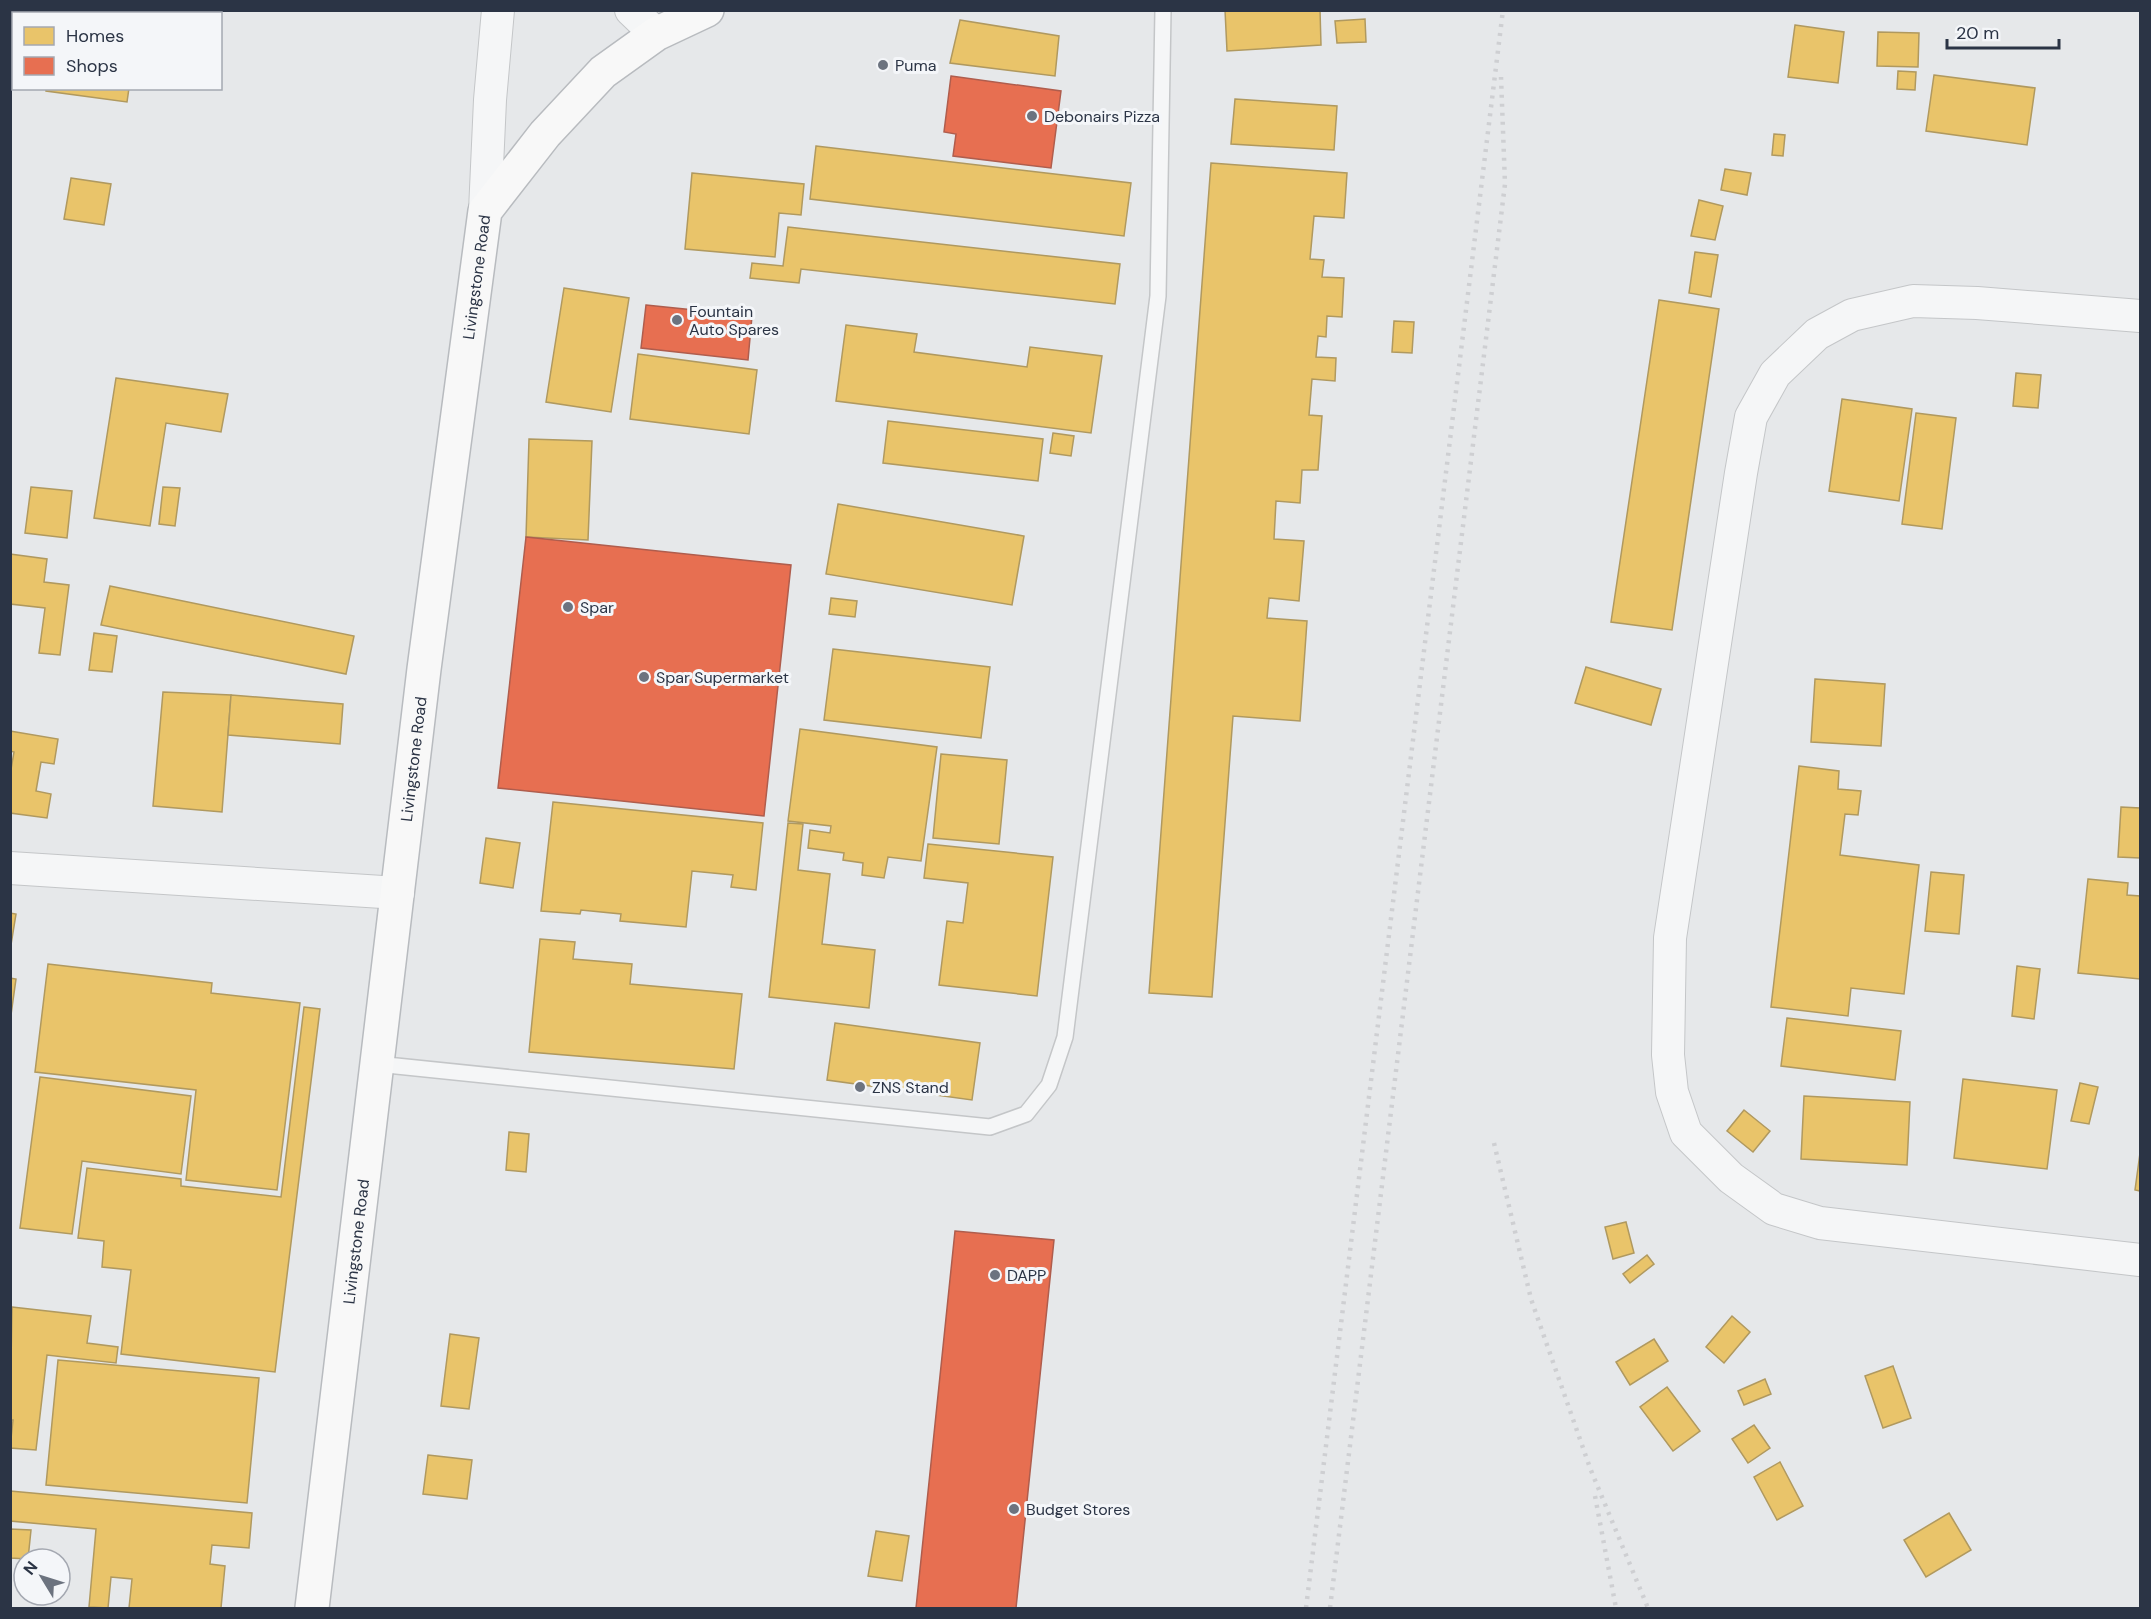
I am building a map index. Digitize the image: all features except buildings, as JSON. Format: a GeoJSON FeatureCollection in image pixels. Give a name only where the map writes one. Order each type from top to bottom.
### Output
{"type":"FeatureCollection","features":[{"type":"Feature","properties":{"kind":"highway","name":"Livingstone Road"},"geometry":{"type":"LineString","coordinates":[[312,1608],[424,669],[485,211],[545,134],[603,72],[656,34],[707,10]]}},
{"type":"Feature","properties":{"kind":"street"},"geometry":{"type":"LineString","coordinates":[[485,211],[490,100],[498,10]]}},
{"type":"Feature","properties":{"kind":"street"},"geometry":{"type":"LineString","coordinates":[[631,10],[656,34]]}},
{"type":"Feature","properties":{"kind":"street"},"geometry":{"type":"LineString","coordinates":[[2140,316],[1977,303],[1913,301],[1852,315],[1817,334],[1775,374],[1751,417],[1741,473],[1670,938],[1668,1055],[1672,1092],[1686,1134],[1731,1178],[1773,1209],[1820,1223],[2140,1260]]}},
{"type":"Feature","properties":{"kind":"street"},"geometry":{"type":"LineString","coordinates":[[10,868],[398,893]]}},
{"type":"Feature","properties":{"kind":"lane"},"geometry":{"type":"LineString","coordinates":[[377,1064],[990,1127],[1026,1114],[1049,1085],[1065,1037],[1158,296],[1163,10]]}},
{"type":"Feature","properties":{"kind":"railway"},"geometry":{"type":"LineString","coordinates":[[1306,1608],[1503,10]]}},
{"type":"Feature","properties":{"kind":"railway"},"geometry":{"type":"LineString","coordinates":[[1330,1608],[1505,184],[1501,77]]}},
{"type":"Feature","properties":{"kind":"railway"},"geometry":{"type":"LineString","coordinates":[[1494,1143],[1531,1299],[1590,1468],[1648,1608]]}},
{"type":"Feature","properties":{"kind":"railway"},"geometry":{"type":"LineString","coordinates":[[1595,1496],[1616,1608]]}},
{"type":"Feature","properties":{"kind":"place","name":"Puma"},"geometry":{"type":"Point","coordinates":[883,65]}},
{"type":"Feature","properties":{"kind":"place","name":"Debonairs Pizza"},"geometry":{"type":"Point","coordinates":[1032,116]}},
{"type":"Feature","properties":{"kind":"place","name":"Fountain Auto Spares"},"geometry":{"type":"Point","coordinates":[677,320]}},
{"type":"Feature","properties":{"kind":"place","name":"Spar"},"geometry":{"type":"Point","coordinates":[568,607]}},
{"type":"Feature","properties":{"kind":"place","name":"Spar Supermarket"},"geometry":{"type":"Point","coordinates":[644,677]}},
{"type":"Feature","properties":{"kind":"place","name":"ZNS Stand"},"geometry":{"type":"Point","coordinates":[860,1087]}},
{"type":"Feature","properties":{"kind":"place","name":"DAPP"},"geometry":{"type":"Point","coordinates":[995,1275]}},
{"type":"Feature","properties":{"kind":"place","name":"Budget Stores"},"geometry":{"type":"Point","coordinates":[1014,1509]}}]}
